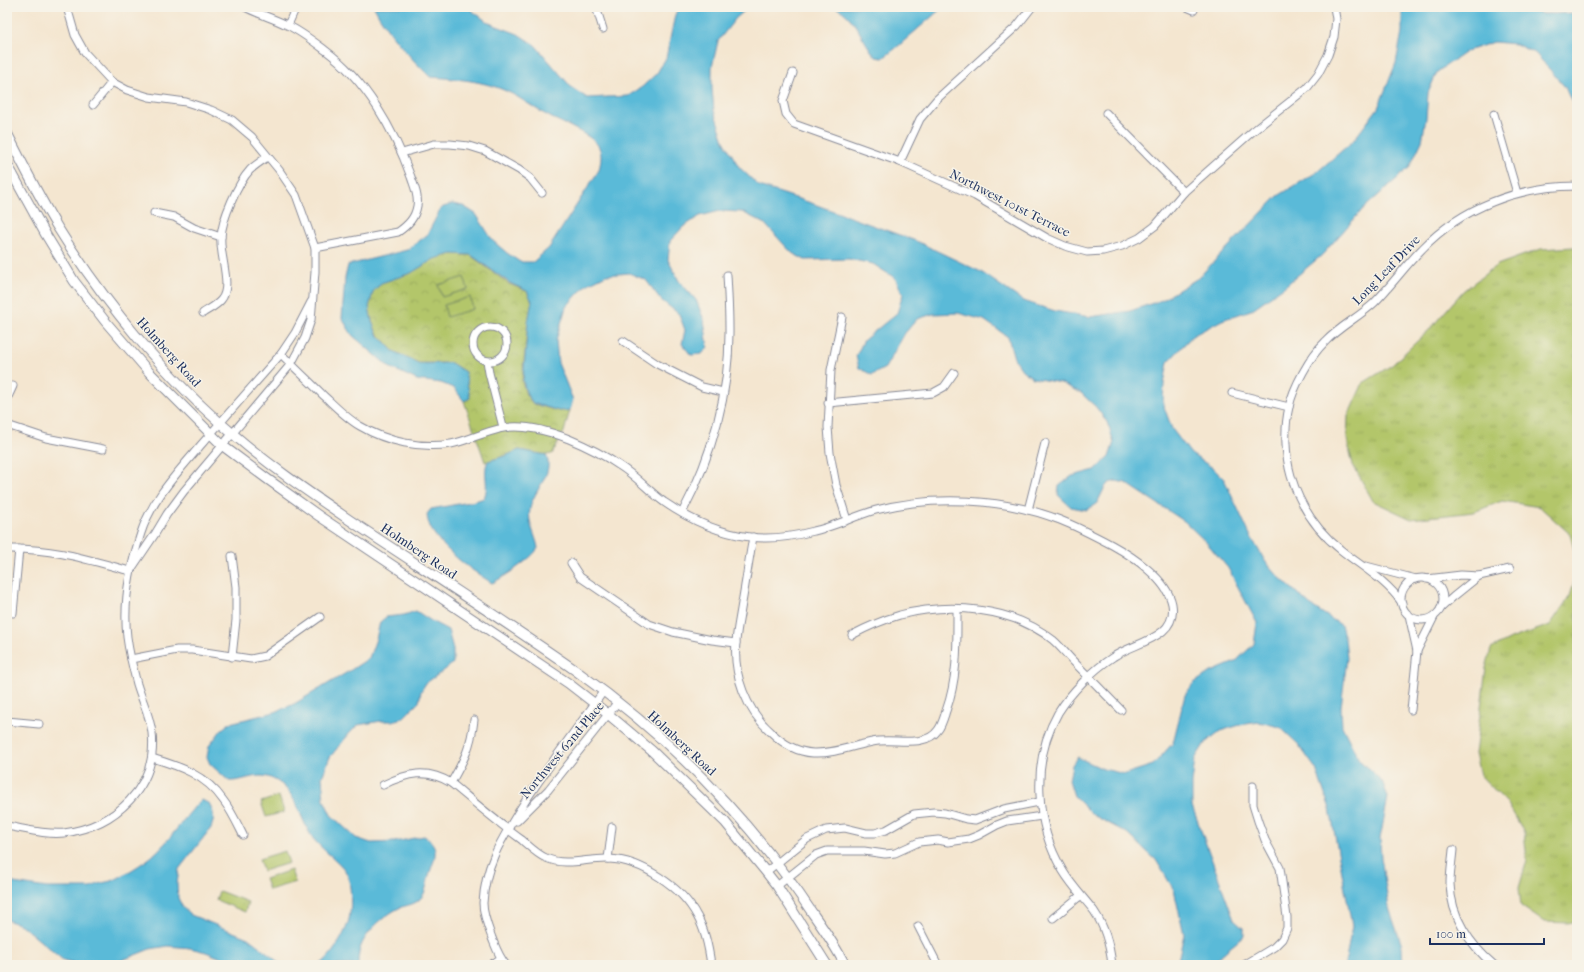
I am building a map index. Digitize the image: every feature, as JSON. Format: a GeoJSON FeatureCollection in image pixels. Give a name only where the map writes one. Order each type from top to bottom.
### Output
{"type":"FeatureCollection","features":[{"type":"Feature","properties":{"kind":"street"},"geometry":{"type":"LineString","coordinates":[[67,7],[75,35],[85,53],[112,82],[127,90],[149,97],[186,102],[211,110],[232,120],[252,138],[279,170],[296,195],[315,248],[314,296],[311,320],[305,338],[291,364],[166,514],[155,534],[130,571]]}},
{"type":"Feature","properties":{"kind":"street"},"geometry":{"type":"LineString","coordinates":[[245,7],[288,25],[326,50],[349,71],[370,97],[402,153],[417,194],[418,205],[414,217],[408,225],[398,232],[315,248]]}},
{"type":"Feature","properties":{"kind":"street"},"geometry":{"type":"LineString","coordinates":[[288,25],[296,7]]}},
{"type":"Feature","properties":{"kind":"street"},"geometry":{"type":"LineString","coordinates":[[596,7],[603,29]]}},
{"type":"Feature","properties":{"kind":"street"},"geometry":{"type":"LineString","coordinates":[[900,162],[920,119],[937,99],[1017,26],[1032,7]]}},
{"type":"Feature","properties":{"kind":"street","name":"Northwest 101st Terrace"},"geometry":{"type":"LineString","coordinates":[[793,73],[783,101],[786,114],[794,124],[900,162],[975,196],[1047,238],[1065,246],[1087,252],[1104,251],[1122,246],[1140,238],[1155,226],[1184,192],[1252,132],[1307,88],[1318,74],[1328,55],[1334,38],[1336,19],[1334,7]]}},
{"type":"Feature","properties":{"kind":"street"},"geometry":{"type":"LineString","coordinates":[[93,105],[112,82]]}},
{"type":"Feature","properties":{"kind":"street"},"geometry":{"type":"LineString","coordinates":[[1106,113],[1184,192]]}},
{"type":"Feature","properties":{"kind":"street"},"geometry":{"type":"LineString","coordinates":[[1494,114],[1517,193]]}},
{"type":"Feature","properties":{"kind":"street","name":"Holmberg Road"},"geometry":{"type":"LineString","coordinates":[[7,133],[10,147],[59,229],[86,270],[117,312],[162,364],[198,402],[232,434],[274,467],[575,671],[617,702],[663,741],[736,813],[778,863],[838,950],[845,965]]}},
{"type":"Feature","properties":{"kind":"street"},"geometry":{"type":"LineString","coordinates":[[402,153],[434,144],[469,146],[485,151],[519,170],[530,178],[542,193]]}},
{"type":"Feature","properties":{"kind":"street"},"geometry":{"type":"LineString","coordinates":[[204,314],[221,300],[225,288],[226,276],[221,255],[221,237],[234,196],[250,170],[267,157]]}},
{"type":"Feature","properties":{"kind":"street","name":"Holmberg Road"},"geometry":{"type":"LineString","coordinates":[[7,164],[46,236],[74,281],[105,321],[149,372],[223,446],[319,516],[534,659],[595,703],[652,751],[725,822],[766,872],[777,886],[827,965]]}},
{"type":"Feature","properties":{"kind":"street","name":"Long Leaf Drive"},"geometry":{"type":"LineString","coordinates":[[1402,604],[1387,585],[1341,550],[1324,535],[1310,518],[1298,497],[1290,474],[1286,428],[1289,407],[1302,376],[1312,358],[1324,342],[1373,304],[1423,248],[1456,221],[1476,208],[1517,193],[1560,186],[1577,186]]}},
{"type":"Feature","properties":{"kind":"street"},"geometry":{"type":"LineString","coordinates":[[154,214],[174,217],[194,228],[221,237]]}},
{"type":"Feature","properties":{"kind":"street"},"geometry":{"type":"LineString","coordinates":[[682,513],[695,488],[708,455],[720,416],[727,368],[729,328],[727,275]]}},
{"type":"Feature","properties":{"kind":"street"},"geometry":{"type":"LineString","coordinates":[[7,826],[39,832],[63,833],[87,828],[105,820],[122,809],[136,794],[146,775],[152,758],[152,734],[148,711],[138,686],[127,636],[126,612],[130,571],[142,531],[154,506],[171,480],[281,354],[295,333],[314,296]]}},
{"type":"Feature","properties":{"kind":"street"},"geometry":{"type":"LineString","coordinates":[[842,317],[831,370],[828,403],[828,427],[830,453],[836,485],[847,520]]}},
{"type":"Feature","properties":{"kind":"street"},"geometry":{"type":"LineString","coordinates":[[492,327],[502,333],[507,346],[506,351],[501,357],[493,361],[487,361],[478,357],[475,352],[473,342],[476,333],[479,330],[492,327]]}},
{"type":"Feature","properties":{"kind":"street"},"geometry":{"type":"LineString","coordinates":[[623,341],[657,364],[696,384],[723,392]]}},
{"type":"Feature","properties":{"kind":"street"},"geometry":{"type":"LineString","coordinates":[[281,354],[358,425],[378,436],[401,442],[428,446],[452,444],[503,427],[548,431],[599,453],[623,467],[663,501],[705,525],[753,537],[780,537],[815,531],[877,510],[913,503],[952,500],[1028,510],[1060,520],[1122,551],[1152,574],[1166,588],[1172,602],[1170,622],[1155,638],[1136,645],[1114,656],[1089,677],[1059,712],[1049,734],[1043,757],[1040,802],[1045,831],[1053,853],[1064,873],[1080,896],[1094,911],[1102,924],[1112,965]]}},
{"type":"Feature","properties":{"kind":"street"},"geometry":{"type":"LineString","coordinates":[[487,361],[503,427]]}},
{"type":"Feature","properties":{"kind":"street"},"geometry":{"type":"LineString","coordinates":[[828,403],[933,393],[944,387],[954,373]]}},
{"type":"Feature","properties":{"kind":"street"},"geometry":{"type":"LineString","coordinates":[[7,399],[13,386]]}},
{"type":"Feature","properties":{"kind":"street"},"geometry":{"type":"LineString","coordinates":[[1232,393],[1289,407]]}},
{"type":"Feature","properties":{"kind":"street"},"geometry":{"type":"LineString","coordinates":[[7,425],[46,438],[103,449]]}},
{"type":"Feature","properties":{"kind":"street"},"geometry":{"type":"LineString","coordinates":[[1028,510],[1045,443]]}},
{"type":"Feature","properties":{"kind":"street"},"geometry":{"type":"LineString","coordinates":[[753,537],[736,643],[737,667],[742,689],[751,708],[763,725],[778,739],[796,750],[813,753],[835,752],[874,741],[895,740],[919,742],[929,739],[938,731],[942,723],[953,686],[957,659],[957,609]]}},
{"type":"Feature","properties":{"kind":"street"},"geometry":{"type":"LineString","coordinates":[[7,549],[43,550],[65,553],[130,571]]}},
{"type":"Feature","properties":{"kind":"street"},"geometry":{"type":"LineString","coordinates":[[13,613],[19,549]]}},
{"type":"Feature","properties":{"kind":"street"},"geometry":{"type":"LineString","coordinates":[[232,556],[236,588],[236,620],[232,657]]}},
{"type":"Feature","properties":{"kind":"street"},"geometry":{"type":"LineString","coordinates":[[571,563],[580,577],[649,624],[673,632],[736,643]]}},
{"type":"Feature","properties":{"kind":"street","name":"Long Leaf Drive"},"geometry":{"type":"LineString","coordinates":[[1362,565],[1416,579]]}},
{"type":"Feature","properties":{"kind":"street"},"geometry":{"type":"LineString","coordinates":[[1411,710],[1417,650],[1408,615],[1402,604],[1403,591],[1416,579],[1461,575],[1479,576],[1510,569]]}},
{"type":"Feature","properties":{"kind":"street"},"geometry":{"type":"LineString","coordinates":[[1417,650],[1434,617],[1453,596],[1479,576]]}},
{"type":"Feature","properties":{"kind":"street"},"geometry":{"type":"LineString","coordinates":[[1427,579],[1433,581],[1441,590],[1443,602],[1442,608]]}},
{"type":"Feature","properties":{"kind":"street"},"geometry":{"type":"LineString","coordinates":[[852,635],[871,625],[899,615],[928,610],[957,609],[983,611],[1009,617],[1036,629],[1054,641],[1121,710]]}},
{"type":"Feature","properties":{"kind":"street"},"geometry":{"type":"LineString","coordinates":[[1408,615],[1414,619],[1421,620],[1434,617]]}},
{"type":"Feature","properties":{"kind":"street"},"geometry":{"type":"LineString","coordinates":[[131,659],[177,650],[192,650],[251,659],[265,656],[320,617]]}},
{"type":"Feature","properties":{"kind":"street","name":"Northwest 62nd Place"},"geometry":{"type":"LineString","coordinates":[[506,965],[500,959],[486,924],[483,905],[489,866],[496,850],[536,783],[603,692]]}},
{"type":"Feature","properties":{"kind":"street","name":"Northwest 62nd Place"},"geometry":{"type":"LineString","coordinates":[[508,830],[548,790],[617,702]]}},
{"type":"Feature","properties":{"kind":"street"},"geometry":{"type":"LineString","coordinates":[[451,783],[466,756],[472,740],[474,720]]}},
{"type":"Feature","properties":{"kind":"street"},"geometry":{"type":"LineString","coordinates":[[7,721],[38,724]]}},
{"type":"Feature","properties":{"kind":"street"},"geometry":{"type":"LineString","coordinates":[[152,758],[181,767],[210,786],[223,799],[243,835]]}},
{"type":"Feature","properties":{"kind":"street"},"geometry":{"type":"LineString","coordinates":[[383,785],[397,778],[416,773],[441,776],[508,830],[545,857],[560,862],[608,859],[624,861],[643,868],[680,892],[697,915],[705,936],[711,965]]}},
{"type":"Feature","properties":{"kind":"street"},"geometry":{"type":"LineString","coordinates":[[1244,965],[1257,956],[1274,948],[1282,939],[1287,928],[1287,917],[1280,868],[1265,840],[1253,805],[1253,786]]}},
{"type":"Feature","properties":{"kind":"street"},"geometry":{"type":"LineString","coordinates":[[766,872],[807,839],[826,830],[845,828],[866,833],[875,833],[886,830],[914,814],[934,812],[975,820],[1004,809],[1040,802]]}},
{"type":"Feature","properties":{"kind":"street"},"geometry":{"type":"LineString","coordinates":[[777,886],[816,855],[827,851],[864,851],[885,854],[895,853],[919,842],[938,840],[948,842],[969,839],[1007,821],[1042,816]]}},
{"type":"Feature","properties":{"kind":"street"},"geometry":{"type":"LineString","coordinates":[[608,859],[612,827]]}},
{"type":"Feature","properties":{"kind":"street"},"geometry":{"type":"LineString","coordinates":[[1453,850],[1450,884],[1458,917],[1465,932],[1472,942],[1494,965]]}},
{"type":"Feature","properties":{"kind":"street"},"geometry":{"type":"LineString","coordinates":[[1053,918],[1080,896]]}},
{"type":"Feature","properties":{"kind":"street"},"geometry":{"type":"LineString","coordinates":[[918,926],[938,965]]}},
{"type":"Feature","properties":{"kind":"street"},"geometry":{"type":"LineString","coordinates":[[490,965],[500,959]]}},
{"type":"Feature","properties":{"kind":"green space"},"geometry":{"type":"Polygon","coordinates":[[[1577,248],[1577,560],[1570,534],[1540,507],[1502,501],[1474,512],[1411,519],[1373,501],[1353,465],[1347,439],[1348,416],[1363,383],[1392,365],[1429,330],[1463,291],[1497,265],[1541,249],[1577,248]]]}},
{"type":"Feature","properties":{"kind":"green space"},"geometry":{"type":"Polygon","coordinates":[[[452,254],[470,255],[509,284],[527,291],[532,301],[528,322],[522,381],[526,395],[533,404],[559,411],[570,410],[564,432],[552,454],[546,455],[519,450],[485,462],[464,401],[470,398],[465,372],[451,363],[419,363],[393,351],[377,333],[372,322],[369,307],[373,292],[381,283],[411,273],[434,259],[452,254]]]}},
{"type":"Feature","properties":{"kind":"green space"},"geometry":{"type":"Polygon","coordinates":[[[464,277],[468,289],[442,297],[438,285],[464,277]]]}},
{"type":"Feature","properties":{"kind":"green space"},"geometry":{"type":"Polygon","coordinates":[[[470,297],[473,309],[447,317],[444,305],[470,297]]]}},
{"type":"Feature","properties":{"kind":"green space"},"geometry":{"type":"Polygon","coordinates":[[[1577,574],[1577,921],[1568,923],[1544,922],[1521,906],[1519,888],[1527,860],[1524,832],[1508,804],[1480,775],[1475,754],[1486,668],[1491,649],[1513,638],[1550,625],[1570,596],[1577,574]]]}},
{"type":"Feature","properties":{"kind":"green space"},"geometry":{"type":"Polygon","coordinates":[[[279,796],[284,812],[266,817],[261,802],[279,796]]]}},
{"type":"Feature","properties":{"kind":"green space"},"geometry":{"type":"Polygon","coordinates":[[[285,851],[289,863],[263,871],[259,859],[285,851]]]}},
{"type":"Feature","properties":{"kind":"green space"},"geometry":{"type":"Polygon","coordinates":[[[291,870],[295,882],[269,890],[265,879],[291,870]]]}},
{"type":"Feature","properties":{"kind":"green space"},"geometry":{"type":"Polygon","coordinates":[[[219,891],[248,902],[245,912],[216,900],[219,891]]]}},
{"type":"Feature","properties":{"kind":"water"},"geometry":{"type":"Polygon","coordinates":[[[374,7],[467,7],[489,23],[518,34],[535,45],[572,88],[587,98],[628,96],[642,87],[657,73],[666,58],[675,15],[679,7],[749,7],[736,18],[718,41],[712,67],[712,89],[714,111],[724,141],[739,167],[759,186],[916,241],[981,272],[1023,301],[1055,311],[1090,317],[1130,311],[1162,300],[1198,278],[1278,196],[1317,172],[1353,141],[1378,108],[1396,63],[1402,32],[1402,7],[1518,7],[1543,14],[1577,13],[1577,104],[1571,101],[1565,87],[1536,54],[1516,44],[1494,42],[1467,51],[1437,72],[1428,93],[1422,141],[1409,168],[1363,209],[1322,255],[1285,286],[1251,310],[1222,320],[1192,336],[1168,362],[1164,384],[1163,404],[1172,429],[1191,454],[1213,468],[1224,479],[1250,535],[1265,561],[1278,576],[1310,605],[1341,625],[1345,639],[1347,658],[1341,707],[1342,726],[1359,760],[1382,781],[1388,797],[1380,839],[1381,858],[1389,908],[1402,946],[1403,965],[1345,965],[1352,926],[1330,809],[1316,769],[1298,744],[1280,727],[1259,722],[1240,725],[1220,731],[1205,743],[1195,759],[1192,783],[1192,806],[1234,920],[1244,929],[1244,936],[1221,955],[1213,965],[1177,965],[1184,934],[1174,890],[1156,860],[1127,833],[1093,815],[1074,796],[1069,780],[1072,765],[1077,757],[1103,769],[1125,774],[1153,765],[1173,743],[1185,695],[1194,683],[1209,673],[1235,662],[1254,644],[1257,623],[1228,568],[1206,542],[1184,521],[1126,483],[1116,481],[1109,483],[1105,487],[1097,503],[1087,510],[1071,507],[1058,495],[1059,486],[1072,476],[1095,470],[1109,457],[1114,442],[1107,422],[1096,407],[1081,393],[1061,383],[1033,378],[1022,370],[1014,358],[1008,337],[984,320],[958,313],[933,314],[917,319],[905,333],[885,368],[872,375],[859,368],[856,356],[864,340],[897,313],[903,294],[895,278],[873,264],[849,259],[805,260],[792,253],[764,223],[742,212],[720,211],[700,216],[683,227],[670,241],[668,260],[679,281],[696,300],[704,320],[708,347],[702,354],[691,355],[682,344],[685,330],[679,314],[661,300],[646,280],[629,273],[606,275],[586,285],[566,307],[556,340],[558,363],[573,400],[570,410],[559,411],[533,403],[527,395],[523,381],[528,322],[532,301],[527,291],[510,283],[471,255],[452,254],[434,259],[411,273],[381,283],[373,292],[369,307],[372,322],[377,334],[393,351],[419,364],[451,363],[465,372],[470,398],[464,401],[454,388],[441,383],[417,380],[389,367],[352,335],[342,318],[345,278],[348,265],[407,250],[427,235],[441,208],[452,204],[463,206],[476,214],[493,241],[507,253],[520,262],[533,262],[549,248],[599,170],[601,160],[599,147],[589,137],[548,116],[506,91],[485,84],[430,77],[392,35],[374,7]]]}},
{"type":"Feature","properties":{"kind":"water"},"geometry":{"type":"Polygon","coordinates":[[[835,7],[943,7],[883,58],[876,57],[854,23],[848,16],[835,7]]]}},
{"type":"Feature","properties":{"kind":"water"},"geometry":{"type":"Polygon","coordinates":[[[519,450],[546,455],[548,462],[546,475],[535,495],[529,514],[538,548],[524,562],[492,583],[462,562],[442,544],[434,534],[429,524],[427,514],[431,509],[484,498],[486,493],[486,465],[488,461],[519,450]]]}},
{"type":"Feature","properties":{"kind":"water"},"geometry":{"type":"Polygon","coordinates":[[[416,611],[448,630],[453,649],[453,663],[426,683],[421,691],[419,702],[404,717],[393,721],[381,721],[358,725],[330,757],[322,777],[324,800],[331,815],[356,838],[371,843],[395,842],[424,836],[433,844],[435,849],[434,859],[423,896],[416,902],[393,911],[374,927],[361,946],[358,956],[358,965],[319,965],[328,958],[336,947],[348,923],[351,897],[346,872],[310,834],[295,801],[284,787],[277,781],[263,776],[229,781],[210,764],[207,757],[209,746],[222,729],[230,723],[275,712],[294,704],[351,670],[369,658],[380,622],[386,617],[404,615],[416,611]]]}},
{"type":"Feature","properties":{"kind":"water"},"geometry":{"type":"Polygon","coordinates":[[[201,800],[209,803],[213,812],[213,821],[211,828],[179,869],[177,884],[178,898],[183,908],[191,915],[248,938],[273,957],[280,965],[239,965],[206,952],[190,948],[168,946],[150,949],[110,965],[75,963],[63,960],[21,925],[7,920],[7,882],[47,888],[91,888],[114,880],[151,857],[165,843],[201,800]]]}}]}
